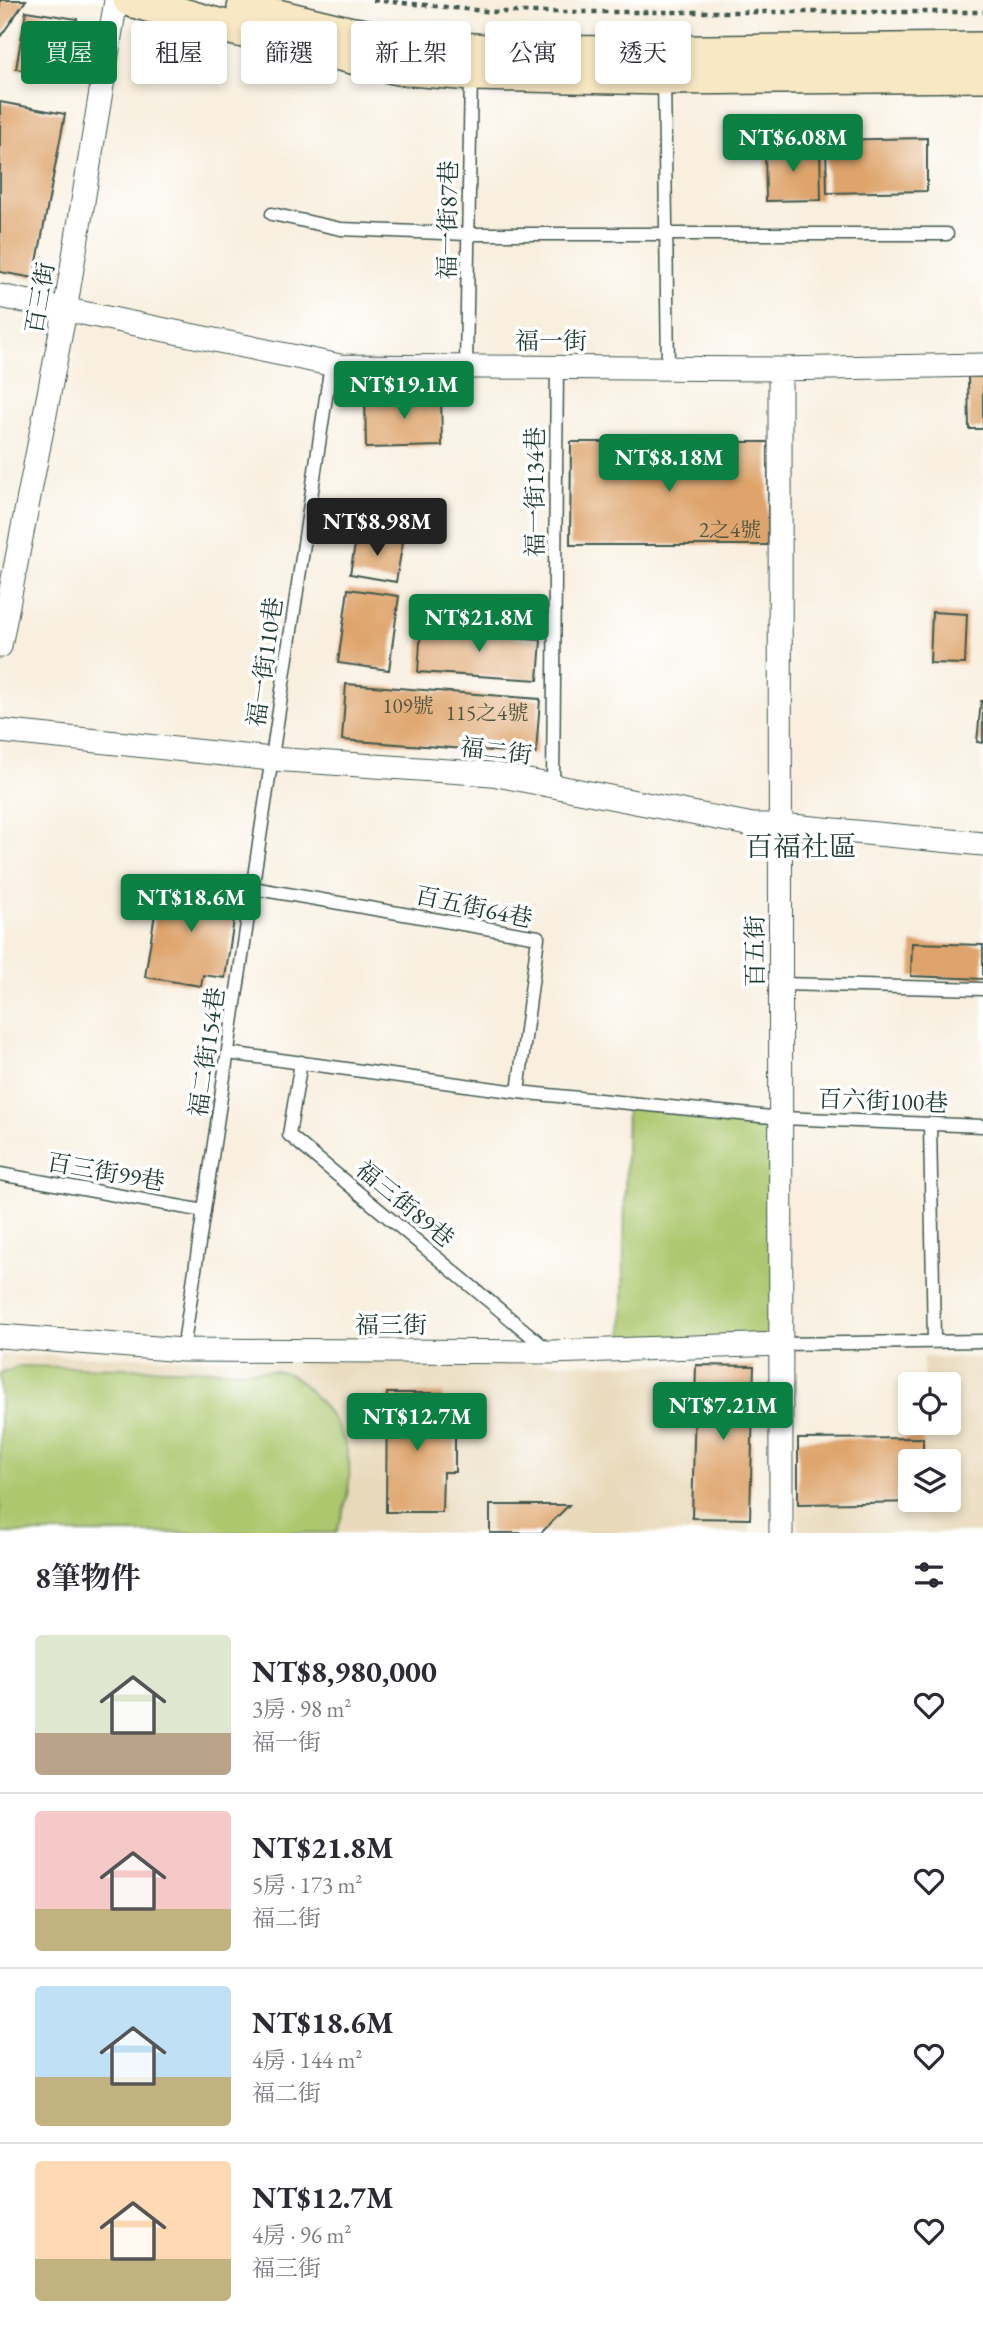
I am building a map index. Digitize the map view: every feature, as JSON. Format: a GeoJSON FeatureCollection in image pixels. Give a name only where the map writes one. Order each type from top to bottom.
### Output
{"type":"FeatureCollection","features":[{"type":"Feature","properties":{"kind":"street","name":"百三街"},"geometry":{"type":"LineString","coordinates":[[0,646],[65,311],[116,0]]}},
{"type":"Feature","properties":{"kind":"street"},"geometry":{"type":"LineString","coordinates":[[130,0],[214,24],[351,57]]}},
{"type":"Feature","properties":{"kind":"street"},"geometry":{"type":"LineString","coordinates":[[211,0],[348,33],[425,46],[498,52],[983,49]]}},
{"type":"Feature","properties":{"kind":"street"},"geometry":{"type":"LineString","coordinates":[[471,74],[595,77]]}},
{"type":"Feature","properties":{"kind":"street"},"geometry":{"type":"LineString","coordinates":[[691,78],[983,75]]}},
{"type":"Feature","properties":{"kind":"street","name":"福一街"},"geometry":{"type":"LineString","coordinates":[[0,296],[331,364],[780,369],[983,365]]}},
{"type":"Feature","properties":{"kind":"street","name":"百五街"},"geometry":{"type":"LineString","coordinates":[[780,369],[781,1533]]}},
{"type":"Feature","properties":{"kind":"street","name":"福二街"},"geometry":{"type":"LineString","coordinates":[[0,731],[272,759],[492,774],[753,825],[781,825],[983,844]]}},
{"type":"Feature","properties":{"kind":"street","name":"福三街"},"geometry":{"type":"LineString","coordinates":[[0,1336],[183,1350],[551,1352],[781,1344]]}},
{"type":"Feature","properties":{"kind":"lane","name":"福一街87巷"},"geometry":{"type":"LineString","coordinates":[[466,367],[471,84]]}},
{"type":"Feature","properties":{"kind":"lane"},"geometry":{"type":"LineString","coordinates":[[664,84],[668,368]]}},
{"type":"Feature","properties":{"kind":"lane"},"geometry":{"type":"LineString","coordinates":[[272,214],[341,229],[468,234],[947,234]]}},
{"type":"Feature","properties":{"kind":"lane","name":"福一街110巷"},"geometry":{"type":"LineString","coordinates":[[272,759],[331,364]]}},
{"type":"Feature","properties":{"kind":"lane","name":"福一街134巷"},"geometry":{"type":"LineString","coordinates":[[553,785],[557,367]]}},
{"type":"Feature","properties":{"kind":"lane","name":"福二街154巷"},"geometry":{"type":"LineString","coordinates":[[183,1350],[272,759]]}},
{"type":"Feature","properties":{"kind":"lane","name":"百五街64巷"},"geometry":{"type":"LineString","coordinates":[[253,888],[538,937],[519,1092]]}},
{"type":"Feature","properties":{"kind":"lane"},"geometry":{"type":"LineString","coordinates":[[781,984],[983,989]]}},
{"type":"Feature","properties":{"kind":"lane"},"geometry":{"type":"LineString","coordinates":[[228,1053],[519,1092],[781,1118]]}},
{"type":"Feature","properties":{"kind":"lane","name":"福三街89巷"},"geometry":{"type":"LineString","coordinates":[[301,1062],[289,1135],[551,1352]]}},
{"type":"Feature","properties":{"kind":"lane","name":"百六街100巷"},"geometry":{"type":"LineString","coordinates":[[781,1118],[983,1126]]}},
{"type":"Feature","properties":{"kind":"lane"},"geometry":{"type":"LineString","coordinates":[[930,1124],[934,1341]]}},
{"type":"Feature","properties":{"kind":"lane","name":"百三街99巷"},"geometry":{"type":"LineString","coordinates":[[0,1174],[204,1211]]}},
{"type":"Feature","properties":{"kind":"lane"},"geometry":{"type":"LineString","coordinates":[[781,1344],[983,1340]]}},
{"type":"Feature","properties":{"kind":"path"},"geometry":{"type":"LineString","coordinates":[[373,0],[496,12],[983,12]]}},
{"type":"Feature","properties":{"kind":"shaded area"},"geometry":{"type":"Polygon","coordinates":[[[0,1355],[696,1365],[692,1517],[750,1519],[750,1533],[0,1533],[0,1355]]]}},
{"type":"Feature","properties":{"kind":"shaded area"},"geometry":{"type":"Polygon","coordinates":[[[923,1357],[983,1358],[983,1533],[798,1533],[798,1504],[898,1502],[898,1512],[961,1512],[961,1449],[923,1449],[923,1435],[961,1435],[961,1372],[923,1372],[923,1357]]]}},
{"type":"Feature","properties":{"kind":"green space"},"geometry":{"type":"Polygon","coordinates":[[[627,1102],[781,1118],[781,1344],[622,1343],[627,1102]]]}},
{"type":"Feature","properties":{"kind":"green space"},"geometry":{"type":"Polygon","coordinates":[[[19,1366],[273,1371],[289,1374],[308,1389],[330,1415],[346,1447],[349,1479],[343,1514],[336,1533],[0,1533],[0,1374],[19,1366]]]}},
{"type":"Feature","properties":{"kind":"building"},"geometry":{"type":"Polygon","coordinates":[[[0,0],[26,0],[0,37],[0,0]]]}},
{"type":"Feature","properties":{"kind":"building"},"geometry":{"type":"Polygon","coordinates":[[[26,11],[77,19],[77,21],[24,21],[26,11]]]}},
{"type":"Feature","properties":{"kind":"building"},"geometry":{"type":"Polygon","coordinates":[[[21,40],[21,70],[16,69],[21,40]]]}},
{"type":"Feature","properties":{"kind":"building"},"geometry":{"type":"Polygon","coordinates":[[[0,102],[65,114],[34,278],[0,272],[0,102]]]}},
{"type":"Feature","properties":{"kind":"building"},"geometry":{"type":"Polygon","coordinates":[[[927,138],[927,191],[827,193],[826,140],[927,138]]]}},
{"type":"Feature","properties":{"kind":"building"},"geometry":{"type":"Polygon","coordinates":[[[820,147],[821,200],[766,201],[765,148],[820,147]]]}},
{"type":"Feature","properties":{"kind":"building"},"geometry":{"type":"Polygon","coordinates":[[[968,377],[983,377],[983,429],[969,429],[968,377]]]}},
{"type":"Feature","properties":{"kind":"building"},"geometry":{"type":"Polygon","coordinates":[[[441,395],[442,446],[366,448],[365,397],[441,395]]]}},
{"type":"Feature","properties":{"kind":"building"},"geometry":{"type":"Polygon","coordinates":[[[571,442],[768,442],[768,545],[570,545],[571,442]]]}},
{"type":"Feature","properties":{"kind":"building"},"geometry":{"type":"Polygon","coordinates":[[[357,533],[403,541],[396,582],[350,574],[357,533]]]}},
{"type":"Feature","properties":{"kind":"building"},"geometry":{"type":"Polygon","coordinates":[[[348,589],[399,596],[389,670],[338,663],[348,589]]]}},
{"type":"Feature","properties":{"kind":"building"},"geometry":{"type":"Polygon","coordinates":[[[500,599],[534,603],[531,629],[497,624],[500,599]]]}},
{"type":"Feature","properties":{"kind":"building"},"geometry":{"type":"Polygon","coordinates":[[[932,612],[967,614],[965,664],[930,663],[932,612]]]}},
{"type":"Feature","properties":{"kind":"building"},"geometry":{"type":"Polygon","coordinates":[[[421,628],[515,634],[514,638],[541,640],[538,680],[418,672],[421,628]]]}},
{"type":"Feature","properties":{"kind":"building"},"geometry":{"type":"Polygon","coordinates":[[[346,684],[540,699],[536,754],[342,740],[346,684]]]}},
{"type":"Feature","properties":{"kind":"building"},"geometry":{"type":"Polygon","coordinates":[[[983,701],[983,743],[977,742],[983,701]]]}},
{"type":"Feature","properties":{"kind":"building"},"geometry":{"type":"Polygon","coordinates":[[[160,882],[238,894],[225,978],[203,975],[201,986],[145,977],[160,882]]]}},
{"type":"Feature","properties":{"kind":"building"},"geometry":{"type":"Polygon","coordinates":[[[912,943],[983,945],[983,979],[911,976],[912,943]]]}},
{"type":"Feature","properties":{"kind":"building"},"geometry":{"type":"Polygon","coordinates":[[[696,1365],[754,1366],[750,1519],[692,1518],[696,1365]]]}},
{"type":"Feature","properties":{"kind":"building"},"geometry":{"type":"Polygon","coordinates":[[[387,1393],[443,1393],[443,1433],[455,1433],[455,1472],[443,1472],[442,1512],[386,1512],[387,1393]]]}},
{"type":"Feature","properties":{"kind":"building"},"geometry":{"type":"Polygon","coordinates":[[[923,1438],[923,1449],[898,1449],[898,1502],[798,1504],[798,1439],[923,1438]]]}},
{"type":"Feature","properties":{"kind":"building"},"geometry":{"type":"Polygon","coordinates":[[[490,1505],[569,1505],[541,1533],[490,1533],[490,1505]]]}},
{"type":"Feature","properties":{"kind":"district","name":"百福社區"},"geometry":{"type":"Point","coordinates":[801,846]}}]}
